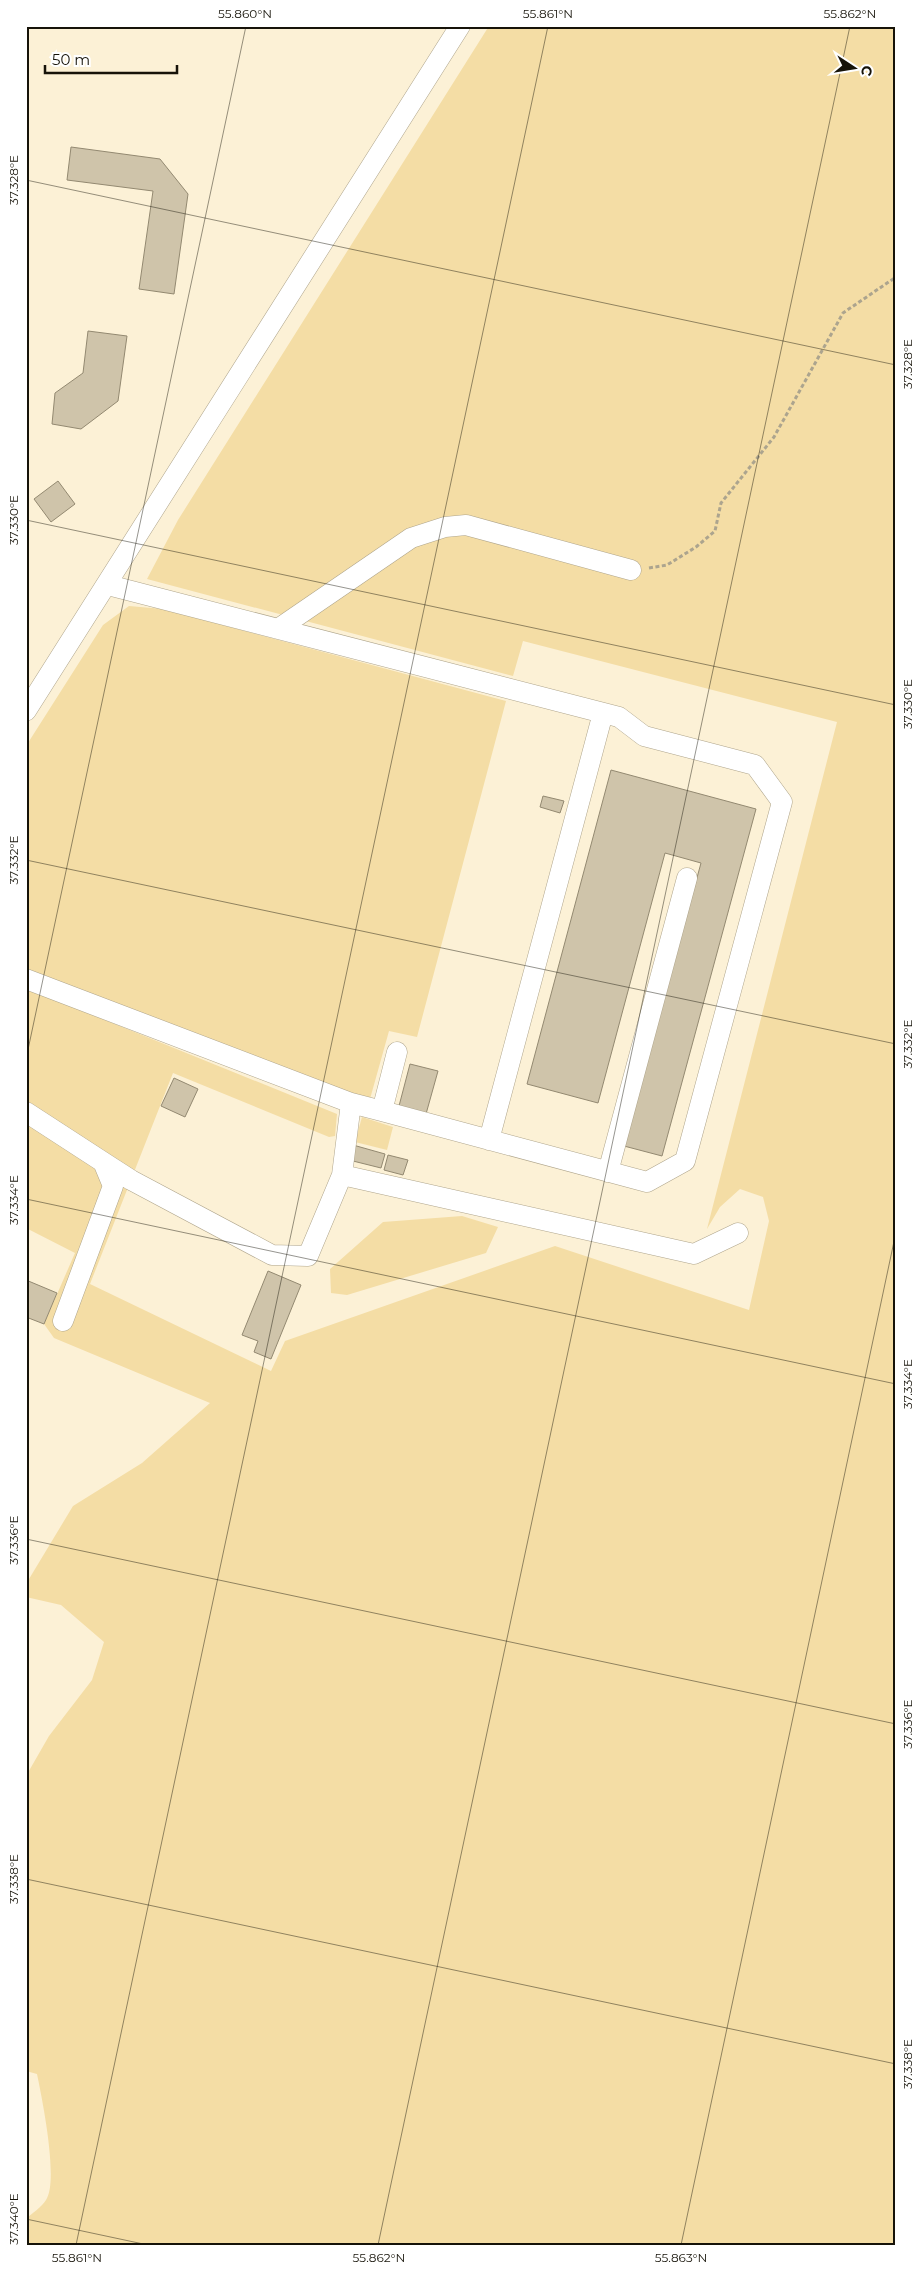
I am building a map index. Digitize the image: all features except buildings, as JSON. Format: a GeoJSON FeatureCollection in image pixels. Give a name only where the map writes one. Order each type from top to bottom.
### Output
{"type":"FeatureCollection","features":[{"type":"Feature","properties":{"kind":"street"},"geometry":{"type":"LineString","coordinates":[[26,711],[108,585],[460,26]]}},
{"type":"Feature","properties":{"kind":"street"},"geometry":{"type":"LineString","coordinates":[[278,629],[411,538],[445,527],[466,525],[631,570]]}},
{"type":"Feature","properties":{"kind":"street"},"geometry":{"type":"LineString","coordinates":[[26,979],[351,1103],[647,1182],[685,1161],[782,802],[756,765],[644,736],[619,717],[108,585]]}},
{"type":"Feature","properties":{"kind":"street"},"geometry":{"type":"LineString","coordinates":[[488,1140],[603,713]]}},
{"type":"Feature","properties":{"kind":"street"},"geometry":{"type":"LineString","coordinates":[[608,1172],[687,878]]}},
{"type":"Feature","properties":{"kind":"street"},"geometry":{"type":"LineString","coordinates":[[382,1111],[397,1052]]}},
{"type":"Feature","properties":{"kind":"street"},"geometry":{"type":"LineString","coordinates":[[26,1112],[131,1180],[272,1255],[308,1256],[342,1175],[351,1103]]}},
{"type":"Feature","properties":{"kind":"street"},"geometry":{"type":"LineString","coordinates":[[63,1321],[113,1186],[103,1162]]}},
{"type":"Feature","properties":{"kind":"street"},"geometry":{"type":"LineString","coordinates":[[342,1175],[694,1254],[738,1233]]}},
{"type":"Feature","properties":{"kind":"path"},"geometry":{"type":"LineString","coordinates":[[631,570],[667,565],[696,547],[715,531],[721,503],[774,437],[843,314],[896,276]]}},
{"type":"Feature","properties":{"kind":"shaded area"},"geometry":{"type":"Polygon","coordinates":[[[489,26],[896,26],[896,2245],[26,2245],[26,2219],[46,2200],[50,2190],[51,2176],[48,2139],[37,2074],[26,2071],[26,1776],[49,1736],[92,1680],[104,1642],[61,1605],[26,1597],[26,1584],[73,1506],[142,1463],[210,1403],[54,1338],[44,1324],[75,1253],[26,1228],[26,988],[337,1114],[335,1136],[329,1137],[173,1073],[90,1284],[271,1371],[285,1341],[555,1246],[749,1310],[769,1221],[763,1197],[740,1189],[720,1207],[707,1229],[837,722],[523,641],[513,676],[147,579],[178,520],[489,26]]]}},
{"type":"Feature","properties":{"kind":"shaded area"},"geometry":{"type":"Polygon","coordinates":[[[129,606],[163,609],[506,701],[417,1037],[389,1031],[370,1099],[319,1086],[26,969],[26,746],[103,625],[129,606]]]}},
{"type":"Feature","properties":{"kind":"shaded area"},"geometry":{"type":"Polygon","coordinates":[[[362,1117],[393,1127],[387,1150],[355,1142],[362,1117]]]}},
{"type":"Feature","properties":{"kind":"shaded area"},"geometry":{"type":"Polygon","coordinates":[[[462,1216],[498,1227],[486,1253],[347,1295],[331,1293],[330,1269],[383,1222],[462,1216]]]}}]}
